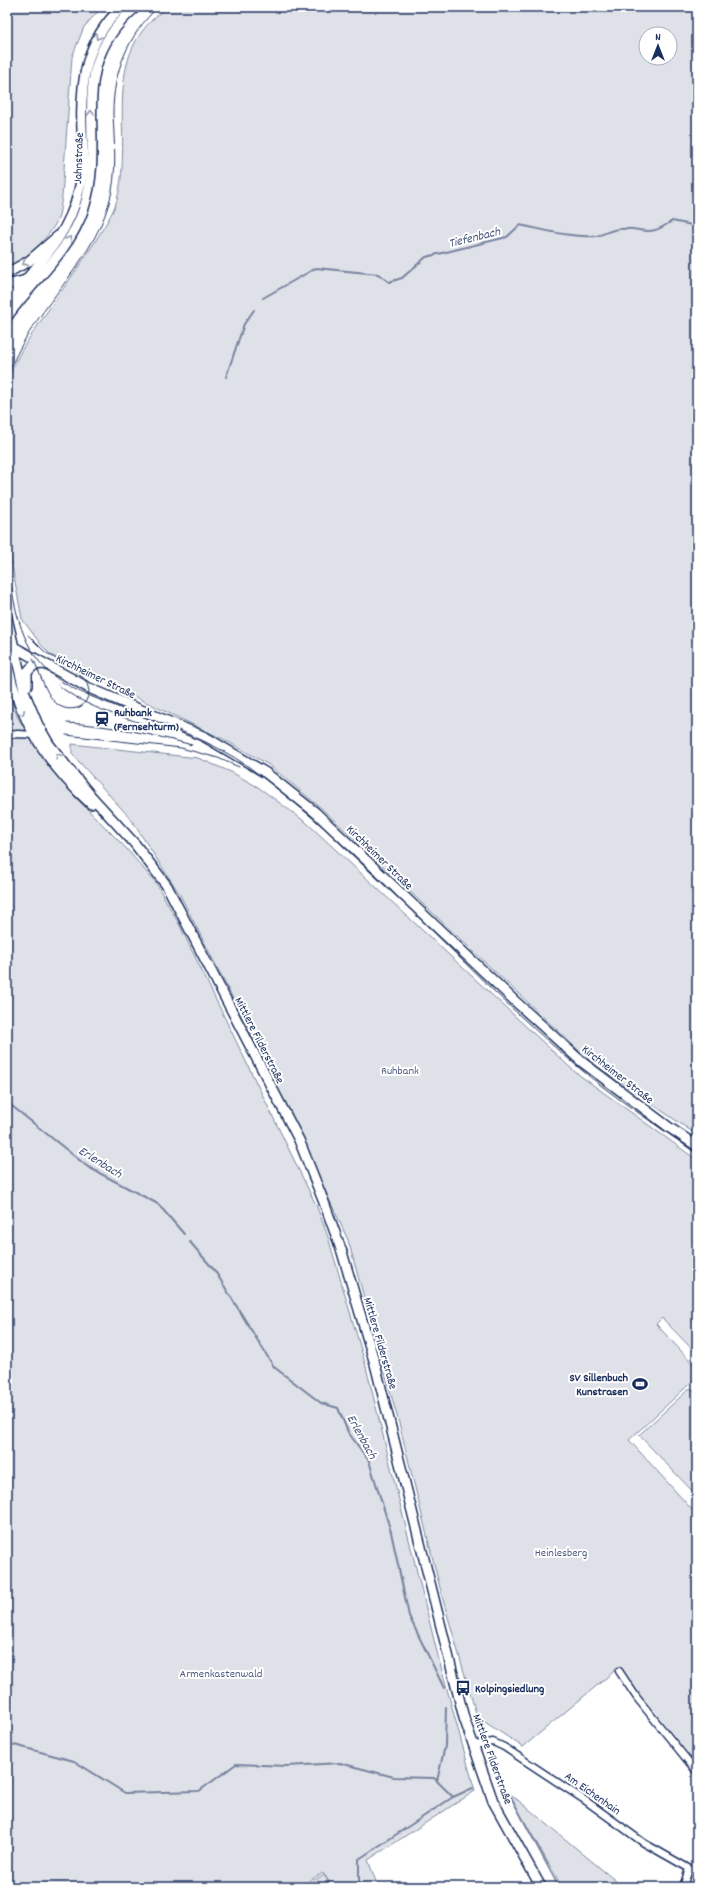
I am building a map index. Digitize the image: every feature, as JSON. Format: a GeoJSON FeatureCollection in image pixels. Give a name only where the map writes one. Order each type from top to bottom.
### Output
{"type":"FeatureCollection","features":[{"type":"Feature","properties":{"kind":"main road","name":"Jahnstraße"},"geometry":{"type":"LineString","coordinates":[[7,273],[29,261],[53,238],[62,234],[76,203],[81,182],[81,104],[85,68],[99,35],[122,7]]}},
{"type":"Feature","properties":{"kind":"main road","name":"Jahnstraße"},"geometry":{"type":"LineString","coordinates":[[47,271],[72,234],[80,218],[88,194],[92,164],[91,96],[97,63],[113,32],[136,7]]}},
{"type":"Feature","properties":{"kind":"main road"},"geometry":{"type":"LineString","coordinates":[[7,302],[46,258],[62,234]]}},
{"type":"Feature","properties":{"kind":"main road"},"geometry":{"type":"LineString","coordinates":[[7,285],[25,281],[47,271]]}},
{"type":"Feature","properties":{"kind":"main road"},"geometry":{"type":"LineString","coordinates":[[7,317],[47,271]]}},
{"type":"Feature","properties":{"kind":"main road","name":"Mittlere Filderstraße"},"geometry":{"type":"LineString","coordinates":[[7,618],[10,645],[25,694],[33,714],[49,744],[92,797],[127,834],[167,886],[299,1140],[325,1204],[342,1252],[375,1364],[462,1711],[493,1801],[541,1887]]}},
{"type":"Feature","properties":{"kind":"main road","name":"Kirchheimer Straße"},"geometry":{"type":"LineString","coordinates":[[10,645],[102,694],[205,737],[266,773],[320,816],[516,1002],[582,1062],[670,1128],[697,1146]]}},
{"type":"Feature","properties":{"kind":"main road","name":"Mittlere Filderstraße"},"geometry":{"type":"LineString","coordinates":[[7,664],[13,690],[22,714],[34,735],[66,779],[90,803],[127,834]]}},
{"type":"Feature","properties":{"kind":"main road"},"geometry":{"type":"LineString","coordinates":[[25,694],[27,672],[34,666],[44,664]]}},
{"type":"Feature","properties":{"kind":"main road"},"geometry":{"type":"LineString","coordinates":[[34,735],[49,744]]}},
{"type":"Feature","properties":{"kind":"street"},"geometry":{"type":"LineString","coordinates":[[7,735],[34,735]]}},
{"type":"Feature","properties":{"kind":"street"},"geometry":{"type":"LineString","coordinates":[[619,1671],[637,1698],[697,1772]]}},
{"type":"Feature","properties":{"kind":"street","name":"Am Eichenhain"},"geometry":{"type":"LineString","coordinates":[[474,1745],[493,1742],[504,1747],[586,1800],[644,1843],[697,1873]]}},
{"type":"Feature","properties":{"kind":"street"},"geometry":{"type":"LineString","coordinates":[[683,1887],[689,1869]]}},
{"type":"Feature","properties":{"kind":"green space"},"geometry":{"type":"Polygon","coordinates":[[[7,7],[102,7],[84,27],[72,57],[62,197],[58,219],[42,242],[7,271],[7,7]]]}},
{"type":"Feature","properties":{"kind":"green space"},"geometry":{"type":"Polygon","coordinates":[[[168,7],[697,7],[697,1135],[591,1062],[321,808],[269,765],[225,740],[51,655],[42,646],[22,619],[12,566],[7,528],[7,384],[12,368],[23,348],[96,240],[108,221],[117,200],[123,147],[123,96],[125,71],[133,48],[146,26],[168,7]]]}},
{"type":"Feature","properties":{"kind":"green space","name":"Armenkastenwald"},"geometry":{"type":"Polygon","coordinates":[[[7,688],[18,718],[35,744],[76,798],[124,846],[156,883],[178,922],[317,1207],[328,1237],[365,1363],[439,1660],[475,1791],[368,1860],[378,1887],[333,1887],[323,1873],[298,1887],[7,1887],[7,688]]]}},
{"type":"Feature","properties":{"kind":"green space"},"geometry":{"type":"Polygon","coordinates":[[[72,744],[198,758],[231,772],[258,787],[307,823],[575,1072],[697,1160],[697,1354],[662,1318],[656,1324],[697,1368],[697,1377],[629,1440],[697,1515],[697,1766],[638,1696],[618,1668],[523,1747],[477,1717],[443,1600],[399,1423],[348,1240],[269,1069],[179,893],[130,818],[72,754],[72,744]]]}},
{"type":"Feature","properties":{"kind":"green space"},"geometry":{"type":"Polygon","coordinates":[[[690,1388],[697,1394],[697,1496],[639,1435],[690,1388]]]}},
{"type":"Feature","properties":{"kind":"green space"},"geometry":{"type":"Polygon","coordinates":[[[507,1791],[623,1887],[562,1887],[507,1791]]]}},
{"type":"Feature","properties":{"kind":"green space"},"geometry":{"type":"Polygon","coordinates":[[[324,1875],[332,1887],[302,1887],[324,1875]]]}},
{"type":"Feature","properties":{"kind":"waterway","name":"Tiefenbach"},"geometry":{"type":"LineString","coordinates":[[263,298],[316,268],[378,274],[389,282],[402,278],[426,257],[507,237],[520,225],[577,236],[596,236],[617,229],[646,231],[657,230],[672,221],[692,225],[697,223]]}},
{"type":"Feature","properties":{"kind":"waterway","name":"Tiefenbach"},"geometry":{"type":"LineString","coordinates":[[226,377],[244,324],[254,310]]}},
{"type":"Feature","properties":{"kind":"waterway","name":"Erlenbach"},"geometry":{"type":"LineString","coordinates":[[7,1102],[88,1167],[158,1204],[184,1234]]}},
{"type":"Feature","properties":{"kind":"waterway","name":"Erlenbach"},"geometry":{"type":"LineString","coordinates":[[190,1242],[215,1271],[274,1367],[321,1403],[338,1408],[348,1432],[369,1461],[391,1532],[409,1616],[444,1688]]}},
{"type":"Feature","properties":{"kind":"waterway"},"geometry":{"type":"LineString","coordinates":[[437,1781],[445,1746],[446,1707]]}},
{"type":"Feature","properties":{"kind":"waterway"},"geometry":{"type":"LineString","coordinates":[[7,1743],[74,1761],[125,1793],[199,1791],[236,1764],[287,1766],[340,1763],[394,1777],[434,1778],[453,1797],[473,1788]]}},
{"type":"Feature","properties":{"kind":"waterway"},"geometry":{"type":"LineString","coordinates":[[359,1887],[359,1859],[453,1797]]}},
{"type":"Feature","properties":{"kind":"waterway"},"geometry":{"type":"LineString","coordinates":[[511,1797],[559,1887]]}},
{"type":"Feature","properties":{"kind":"tram line"},"geometry":{"type":"LineString","coordinates":[[7,378],[29,333],[43,311],[74,270],[100,227],[109,203],[114,180],[115,158],[113,113],[119,69],[124,55],[138,30],[158,7]]}},
{"type":"Feature","properties":{"kind":"tram line"},"geometry":{"type":"LineString","coordinates":[[7,553],[14,599],[22,629],[35,656],[53,675],[80,692],[203,741],[234,757],[249,767],[293,801],[335,838],[495,992],[578,1067],[622,1101],[697,1154]]}},
{"type":"Feature","properties":{"kind":"tram line"},"geometry":{"type":"LineString","coordinates":[[28,635],[45,652],[81,675],[87,683],[89,691],[84,704],[77,708],[67,709],[59,706],[48,692],[33,659]]}},
{"type":"Feature","properties":{"kind":"tram line"},"geometry":{"type":"LineString","coordinates":[[58,685],[70,694],[94,707],[160,729]]}},
{"type":"Feature","properties":{"kind":"tram line"},"geometry":{"type":"LineString","coordinates":[[67,723],[130,731],[192,745]]}},
{"type":"Feature","properties":{"kind":"tram line"},"geometry":{"type":"LineString","coordinates":[[66,735],[181,748],[218,758],[239,767]]}},
{"type":"Feature","properties":{"kind":"place","name":"Ruhbank (Fernsehturm)"},"geometry":{"type":"Point","coordinates":[102,719]}},
{"type":"Feature","properties":{"kind":"place","name":"SV Sillenbuch Kunstrasen"},"geometry":{"type":"Point","coordinates":[640,1384]}},
{"type":"Feature","properties":{"kind":"place","name":"Kolpingsiedlung"},"geometry":{"type":"Point","coordinates":[463,1688]}},
{"type":"Feature","properties":{"kind":"park label","name":"Ruhbank"},"geometry":{"type":"Point","coordinates":[400,1070]}},
{"type":"Feature","properties":{"kind":"park label","name":"Heinlesberg"},"geometry":{"type":"Point","coordinates":[561,1552]}}]}
